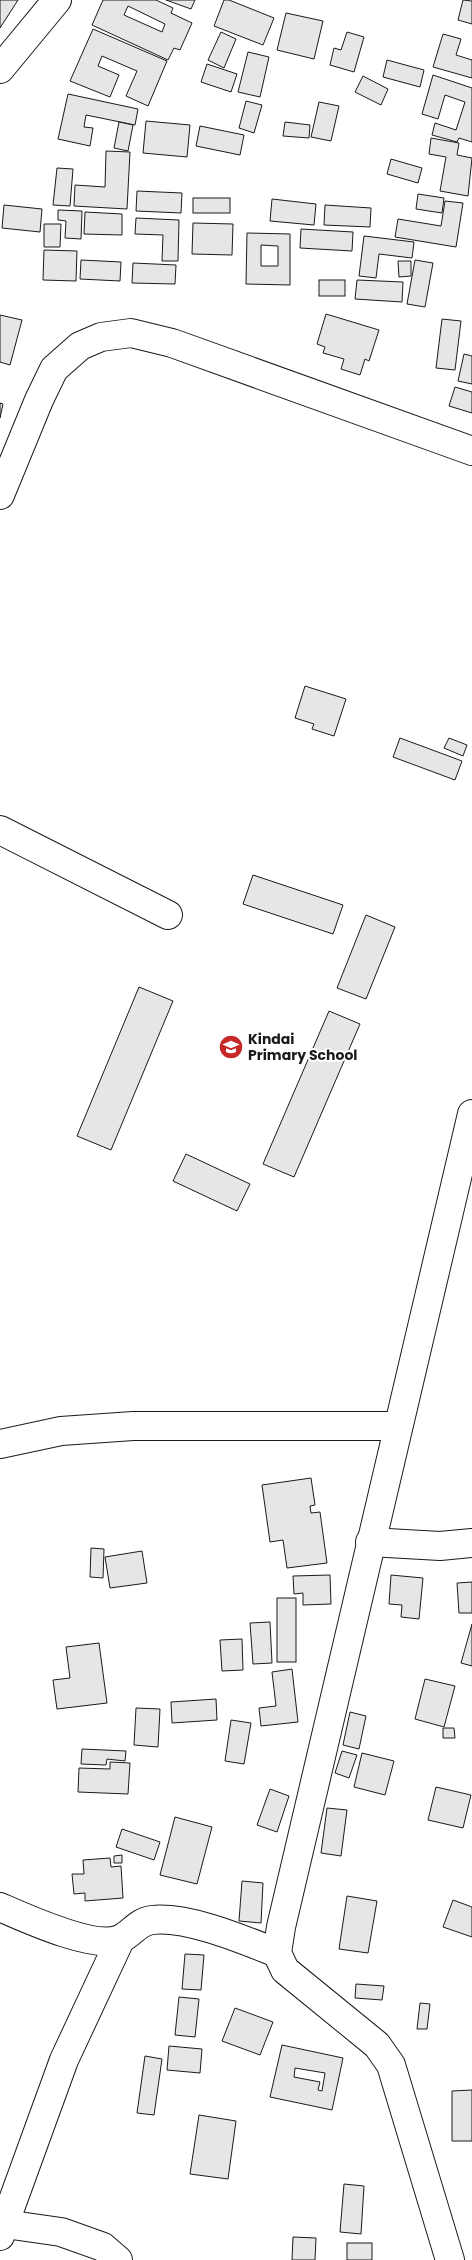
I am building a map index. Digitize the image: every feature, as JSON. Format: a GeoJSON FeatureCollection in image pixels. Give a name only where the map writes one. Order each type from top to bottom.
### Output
{"type":"FeatureCollection","features":[{"type":"Feature","properties":{"kind":"street"},"geometry":{"type":"LineString","coordinates":[[0,69],[57,0]]}},
{"type":"Feature","properties":{"kind":"street"},"geometry":{"type":"LineString","coordinates":[[0,495],[54,369],[80,346],[100,337],[131,333],[172,342],[472,451]]}},
{"type":"Feature","properties":{"kind":"street"},"geometry":{"type":"LineString","coordinates":[[0,830],[168,915]]}},
{"type":"Feature","properties":{"kind":"street"},"geometry":{"type":"LineString","coordinates":[[450,2260],[392,2065],[377,2046],[285,1970],[277,1952],[281,1927],[322,1757],[370,1542],[472,1114]]}},
{"type":"Feature","properties":{"kind":"street"},"geometry":{"type":"LineString","coordinates":[[0,1444],[61,1431],[133,1426],[297,1424],[398,1426]]}},
{"type":"Feature","properties":{"kind":"street"},"geometry":{"type":"LineString","coordinates":[[370,1542],[440,1546],[472,1543]]}},
{"type":"Feature","properties":{"kind":"street"},"geometry":{"type":"LineString","coordinates":[[0,1907],[65,1933],[97,1940],[120,1940]]}},
{"type":"Feature","properties":{"kind":"street"},"geometry":{"type":"LineString","coordinates":[[118,2260],[103,2247],[61,2232],[3,2230],[64,2060],[120,1940],[137,1925],[152,1920],[176,1922],[221,1932],[277,1952]]}},
{"type":"Feature","properties":{"kind":"building"},"geometry":{"type":"Polygon","coordinates":[[[0,0],[18,0],[0,28],[0,0]]]}},
{"type":"Feature","properties":{"kind":"building"},"geometry":{"type":"Polygon","coordinates":[[[103,0],[156,0],[173,8],[171,13],[192,23],[180,50],[174,48],[168,60],[92,25],[103,0]],[[128,6],[124,15],[162,32],[165,24],[128,6]]]}},
{"type":"Feature","properties":{"kind":"building"},"geometry":{"type":"Polygon","coordinates":[[[166,0],[195,0],[191,9],[166,0]]]}},
{"type":"Feature","properties":{"kind":"building"},"geometry":{"type":"Polygon","coordinates":[[[224,0],[229,0],[274,18],[263,45],[214,26],[224,0]]]}},
{"type":"Feature","properties":{"kind":"building"},"geometry":{"type":"Polygon","coordinates":[[[463,0],[472,1],[472,24],[458,20],[463,0]]]}},
{"type":"Feature","properties":{"kind":"building"},"geometry":{"type":"Polygon","coordinates":[[[286,13],[323,21],[314,59],[277,50],[286,13]]]}},
{"type":"Feature","properties":{"kind":"building"},"geometry":{"type":"Polygon","coordinates":[[[93,29],[167,61],[148,106],[126,96],[137,71],[102,56],[98,66],[119,75],[110,97],[70,81],[93,29]]]}},
{"type":"Feature","properties":{"kind":"building"},"geometry":{"type":"Polygon","coordinates":[[[221,32],[236,39],[224,68],[208,60],[221,32]]]}},
{"type":"Feature","properties":{"kind":"building"},"geometry":{"type":"Polygon","coordinates":[[[347,32],[364,37],[354,72],[330,65],[334,48],[341,50],[347,32]]]}},
{"type":"Feature","properties":{"kind":"building"},"geometry":{"type":"Polygon","coordinates":[[[443,34],[461,39],[456,55],[472,60],[472,78],[433,67],[443,34]]]}},
{"type":"Feature","properties":{"kind":"building"},"geometry":{"type":"Polygon","coordinates":[[[248,52],[269,57],[260,97],[238,92],[248,52]]]}},
{"type":"Feature","properties":{"kind":"building"},"geometry":{"type":"Polygon","coordinates":[[[387,60],[424,70],[420,87],[383,77],[387,60]]]}},
{"type":"Feature","properties":{"kind":"building"},"geometry":{"type":"Polygon","coordinates":[[[207,64],[237,74],[231,92],[201,82],[207,64]]]}},
{"type":"Feature","properties":{"kind":"building"},"geometry":{"type":"Polygon","coordinates":[[[433,75],[472,88],[472,142],[459,138],[457,142],[432,135],[435,123],[456,130],[465,102],[445,95],[438,119],[422,114],[433,75]]]}},
{"type":"Feature","properties":{"kind":"building"},"geometry":{"type":"Polygon","coordinates":[[[363,76],[388,89],[381,105],[355,92],[363,76]]]}},
{"type":"Feature","properties":{"kind":"building"},"geometry":{"type":"Polygon","coordinates":[[[68,94],[138,109],[135,125],[86,115],[84,127],[93,128],[90,146],[58,139],[68,94]]]}},
{"type":"Feature","properties":{"kind":"building"},"geometry":{"type":"Polygon","coordinates":[[[246,101],[262,105],[254,133],[239,128],[246,101]]]}},
{"type":"Feature","properties":{"kind":"building"},"geometry":{"type":"Polygon","coordinates":[[[319,102],[339,106],[331,141],[311,137],[319,102]]]}},
{"type":"Feature","properties":{"kind":"building"},"geometry":{"type":"Polygon","coordinates":[[[146,121],[190,125],[187,157],[143,153],[146,121]]]}},
{"type":"Feature","properties":{"kind":"building"},"geometry":{"type":"Polygon","coordinates":[[[119,122],[133,125],[128,151],[114,148],[119,122]]]}},
{"type":"Feature","properties":{"kind":"building"},"geometry":{"type":"Polygon","coordinates":[[[285,122],[310,125],[309,138],[283,136],[285,122]]]}},
{"type":"Feature","properties":{"kind":"building"},"geometry":{"type":"Polygon","coordinates":[[[200,126],[244,135],[240,155],[196,146],[200,126]]]}},
{"type":"Feature","properties":{"kind":"building"},"geometry":{"type":"Polygon","coordinates":[[[431,138],[459,143],[457,155],[472,158],[468,196],[440,191],[446,157],[429,154],[431,138]]]}},
{"type":"Feature","properties":{"kind":"building"},"geometry":{"type":"Polygon","coordinates":[[[106,151],[130,152],[127,209],[74,206],[75,185],[105,187],[106,151]]]}},
{"type":"Feature","properties":{"kind":"building"},"geometry":{"type":"Polygon","coordinates":[[[391,159],[422,168],[418,183],[387,174],[391,159]]]}},
{"type":"Feature","properties":{"kind":"building"},"geometry":{"type":"Polygon","coordinates":[[[57,168],[73,169],[70,206],[53,205],[57,168]]]}},
{"type":"Feature","properties":{"kind":"building"},"geometry":{"type":"Polygon","coordinates":[[[137,191],[182,193],[181,213],[136,211],[137,191]]]}},
{"type":"Feature","properties":{"kind":"building"},"geometry":{"type":"Polygon","coordinates":[[[418,194],[444,198],[442,213],[416,209],[418,194]]]}},
{"type":"Feature","properties":{"kind":"building"},"geometry":{"type":"Polygon","coordinates":[[[193,198],[230,198],[230,213],[193,213],[193,198]]]}},
{"type":"Feature","properties":{"kind":"building"},"geometry":{"type":"Polygon","coordinates":[[[272,199],[316,204],[314,225],[270,221],[272,199]]]}},
{"type":"Feature","properties":{"kind":"building"},"geometry":{"type":"Polygon","coordinates":[[[445,201],[463,203],[456,247],[395,237],[398,219],[441,226],[445,201]]]}},
{"type":"Feature","properties":{"kind":"building"},"geometry":{"type":"Polygon","coordinates":[[[4,205],[42,209],[40,232],[2,228],[4,205]]]}},
{"type":"Feature","properties":{"kind":"building"},"geometry":{"type":"Polygon","coordinates":[[[325,205],[371,208],[370,227],[324,225],[325,205]]]}},
{"type":"Feature","properties":{"kind":"building"},"geometry":{"type":"Polygon","coordinates":[[[58,210],[82,211],[81,239],[65,238],[66,221],[58,220],[58,210]]]}},
{"type":"Feature","properties":{"kind":"building"},"geometry":{"type":"Polygon","coordinates":[[[85,212],[122,214],[122,235],[84,234],[85,212]]]}},
{"type":"Feature","properties":{"kind":"building"},"geometry":{"type":"Polygon","coordinates":[[[136,218],[179,220],[178,261],[162,261],[163,235],[135,234],[136,218]]]}},
{"type":"Feature","properties":{"kind":"building"},"geometry":{"type":"Polygon","coordinates":[[[193,223],[233,224],[232,255],[192,254],[193,223]]]}},
{"type":"Feature","properties":{"kind":"building"},"geometry":{"type":"Polygon","coordinates":[[[44,224],[61,224],[60,247],[44,247],[44,224]]]}},
{"type":"Feature","properties":{"kind":"building"},"geometry":{"type":"Polygon","coordinates":[[[301,229],[353,232],[352,251],[300,248],[301,229]]]}},
{"type":"Feature","properties":{"kind":"building"},"geometry":{"type":"Polygon","coordinates":[[[247,233],[290,234],[290,285],[246,284],[247,233]],[[261,245],[261,266],[278,266],[278,246],[261,245]]]}},
{"type":"Feature","properties":{"kind":"building"},"geometry":{"type":"Polygon","coordinates":[[[364,236],[414,242],[412,258],[379,254],[376,278],[359,276],[364,236]]]}},
{"type":"Feature","properties":{"kind":"building"},"geometry":{"type":"Polygon","coordinates":[[[44,250],[77,251],[76,281],[43,280],[44,250]]]}},
{"type":"Feature","properties":{"kind":"building"},"geometry":{"type":"Polygon","coordinates":[[[81,260],[121,262],[120,281],[80,279],[81,260]]]}},
{"type":"Feature","properties":{"kind":"building"},"geometry":{"type":"Polygon","coordinates":[[[415,260],[433,263],[425,307],[407,304],[415,260]]]}},
{"type":"Feature","properties":{"kind":"building"},"geometry":{"type":"Polygon","coordinates":[[[398,261],[411,261],[411,276],[399,277],[398,261]]]}},
{"type":"Feature","properties":{"kind":"building"},"geometry":{"type":"Polygon","coordinates":[[[133,263],[176,265],[175,284],[132,283],[133,263]]]}},
{"type":"Feature","properties":{"kind":"building"},"geometry":{"type":"Polygon","coordinates":[[[319,280],[345,280],[345,296],[319,296],[319,280]]]}},
{"type":"Feature","properties":{"kind":"building"},"geometry":{"type":"Polygon","coordinates":[[[357,280],[403,282],[402,302],[355,299],[357,280]]]}},
{"type":"Feature","properties":{"kind":"building"},"geometry":{"type":"Polygon","coordinates":[[[326,314],[379,330],[369,361],[365,359],[360,375],[341,369],[344,359],[323,353],[325,347],[317,344],[326,314]]]}},
{"type":"Feature","properties":{"kind":"building"},"geometry":{"type":"Polygon","coordinates":[[[0,315],[22,320],[10,365],[0,362],[0,315]]]}},
{"type":"Feature","properties":{"kind":"building"},"geometry":{"type":"Polygon","coordinates":[[[442,319],[461,321],[455,370],[436,368],[442,319]]]}},
{"type":"Feature","properties":{"kind":"building"},"geometry":{"type":"Polygon","coordinates":[[[464,354],[472,356],[472,384],[458,381],[464,354]]]}},
{"type":"Feature","properties":{"kind":"building"},"geometry":{"type":"Polygon","coordinates":[[[455,387],[472,392],[472,413],[449,406],[455,387]]]}},
{"type":"Feature","properties":{"kind":"building"},"geometry":{"type":"Polygon","coordinates":[[[0,403],[3,404],[0,418],[0,403]]]}},
{"type":"Feature","properties":{"kind":"building"},"geometry":{"type":"Polygon","coordinates":[[[305,686],[346,699],[334,736],[312,729],[314,724],[295,718],[305,686]]]}},
{"type":"Feature","properties":{"kind":"building"},"geometry":{"type":"Polygon","coordinates":[[[400,738],[462,761],[455,780],[393,757],[400,738]]]}},
{"type":"Feature","properties":{"kind":"building"},"geometry":{"type":"Polygon","coordinates":[[[449,738],[467,745],[463,756],[444,748],[449,738]]]}},
{"type":"Feature","properties":{"kind":"building"},"geometry":{"type":"Polygon","coordinates":[[[253,875],[343,905],[333,934],[243,904],[253,875]]]}},
{"type":"Feature","properties":{"kind":"building"},"geometry":{"type":"Polygon","coordinates":[[[366,915],[395,927],[366,999],[337,988],[366,915]]]}},
{"type":"Feature","properties":{"kind":"building"},"geometry":{"type":"Polygon","coordinates":[[[139,987],[173,1001],[111,1150],[77,1136],[139,987]]]}},
{"type":"Feature","properties":{"kind":"building"},"geometry":{"type":"Polygon","coordinates":[[[329,1011],[360,1024],[294,1177],[263,1164],[329,1011]]]}},
{"type":"Feature","properties":{"kind":"building"},"geometry":{"type":"Polygon","coordinates":[[[186,1154],[250,1184],[237,1211],[173,1181],[186,1154]]]}},
{"type":"Feature","properties":{"kind":"building"},"geometry":{"type":"Polygon","coordinates":[[[311,1478],[315,1505],[310,1506],[311,1513],[320,1512],[327,1563],[287,1568],[283,1540],[270,1542],[262,1485],[311,1478]]]}},
{"type":"Feature","properties":{"kind":"building"},"geometry":{"type":"Polygon","coordinates":[[[91,1548],[104,1549],[103,1578],[90,1577],[91,1548]]]}},
{"type":"Feature","properties":{"kind":"building"},"geometry":{"type":"Polygon","coordinates":[[[142,1551],[147,1583],[110,1588],[105,1557],[142,1551]]]}},
{"type":"Feature","properties":{"kind":"building"},"geometry":{"type":"Polygon","coordinates":[[[330,1575],[331,1604],[303,1605],[303,1593],[294,1594],[293,1576],[330,1575]]]}},
{"type":"Feature","properties":{"kind":"building"},"geometry":{"type":"Polygon","coordinates":[[[391,1575],[423,1578],[419,1619],[401,1617],[402,1605],[389,1604],[391,1575]]]}},
{"type":"Feature","properties":{"kind":"building"},"geometry":{"type":"Polygon","coordinates":[[[472,1582],[472,1613],[459,1613],[457,1583],[472,1582]]]}},
{"type":"Feature","properties":{"kind":"building"},"geometry":{"type":"Polygon","coordinates":[[[277,1598],[296,1598],[296,1662],[277,1662],[277,1598]]]}},
{"type":"Feature","properties":{"kind":"building"},"geometry":{"type":"Polygon","coordinates":[[[270,1622],[272,1663],[253,1664],[250,1623],[270,1622]]]}},
{"type":"Feature","properties":{"kind":"building"},"geometry":{"type":"Polygon","coordinates":[[[472,1624],[472,1666],[461,1663],[472,1624]]]}},
{"type":"Feature","properties":{"kind":"building"},"geometry":{"type":"Polygon","coordinates":[[[242,1639],[243,1670],[222,1671],[220,1640],[242,1639]]]}},
{"type":"Feature","properties":{"kind":"building"},"geometry":{"type":"Polygon","coordinates":[[[99,1643],[107,1703],[57,1709],[53,1680],[70,1678],[66,1647],[99,1643]]]}},
{"type":"Feature","properties":{"kind":"building"},"geometry":{"type":"Polygon","coordinates":[[[292,1669],[298,1722],[261,1726],[259,1708],[276,1706],[272,1672],[292,1669]]]}},
{"type":"Feature","properties":{"kind":"building"},"geometry":{"type":"Polygon","coordinates":[[[425,1679],[455,1686],[444,1727],[415,1719],[425,1679]]]}},
{"type":"Feature","properties":{"kind":"building"},"geometry":{"type":"Polygon","coordinates":[[[216,1699],[217,1720],[172,1723],[171,1702],[216,1699]]]}},
{"type":"Feature","properties":{"kind":"building"},"geometry":{"type":"Polygon","coordinates":[[[136,1708],[160,1709],[158,1747],[134,1745],[136,1708]]]}},
{"type":"Feature","properties":{"kind":"building"},"geometry":{"type":"Polygon","coordinates":[[[350,1712],[366,1716],[359,1749],[343,1745],[350,1712]]]}},
{"type":"Feature","properties":{"kind":"building"},"geometry":{"type":"Polygon","coordinates":[[[231,1720],[251,1723],[244,1764],[225,1761],[231,1720]]]}},
{"type":"Feature","properties":{"kind":"building"},"geometry":{"type":"Polygon","coordinates":[[[443,1728],[454,1728],[455,1738],[443,1738],[443,1728]]]}},
{"type":"Feature","properties":{"kind":"building"},"geometry":{"type":"Polygon","coordinates":[[[82,1749],[126,1751],[125,1761],[107,1759],[106,1765],[81,1764],[82,1749]]]}},
{"type":"Feature","properties":{"kind":"building"},"geometry":{"type":"Polygon","coordinates":[[[342,1751],[357,1755],[349,1778],[335,1773],[342,1751]]]}},
{"type":"Feature","properties":{"kind":"building"},"geometry":{"type":"Polygon","coordinates":[[[362,1753],[394,1761],[385,1795],[354,1787],[362,1753]]]}},
{"type":"Feature","properties":{"kind":"building"},"geometry":{"type":"Polygon","coordinates":[[[110,1762],[130,1763],[128,1794],[78,1792],[79,1768],[110,1769],[110,1762]]]}},
{"type":"Feature","properties":{"kind":"building"},"geometry":{"type":"Polygon","coordinates":[[[436,1787],[471,1795],[463,1828],[428,1820],[436,1787]]]}},
{"type":"Feature","properties":{"kind":"building"},"geometry":{"type":"Polygon","coordinates":[[[270,1789],[289,1796],[277,1832],[257,1825],[270,1789]]]}},
{"type":"Feature","properties":{"kind":"building"},"geometry":{"type":"Polygon","coordinates":[[[327,1808],[347,1810],[341,1856],[321,1853],[327,1808]]]}},
{"type":"Feature","properties":{"kind":"building"},"geometry":{"type":"Polygon","coordinates":[[[175,1817],[212,1827],[197,1884],[160,1875],[175,1817]]]}},
{"type":"Feature","properties":{"kind":"building"},"geometry":{"type":"Polygon","coordinates":[[[122,1829],[160,1842],[154,1860],[116,1847],[122,1829]]]}},
{"type":"Feature","properties":{"kind":"building"},"geometry":{"type":"Polygon","coordinates":[[[122,1855],[122,1863],[114,1863],[114,1856],[122,1855]]]}},
{"type":"Feature","properties":{"kind":"building"},"geometry":{"type":"Polygon","coordinates":[[[110,1858],[111,1867],[121,1866],[123,1898],[85,1901],[85,1893],[74,1894],[72,1874],[84,1874],[83,1860],[110,1858]]]}},
{"type":"Feature","properties":{"kind":"building"},"geometry":{"type":"Polygon","coordinates":[[[242,1881],[263,1883],[261,1923],[239,1921],[242,1881]]]}},
{"type":"Feature","properties":{"kind":"building"},"geometry":{"type":"Polygon","coordinates":[[[347,1896],[377,1901],[368,1953],[339,1949],[347,1896]]]}},
{"type":"Feature","properties":{"kind":"building"},"geometry":{"type":"Polygon","coordinates":[[[453,1900],[472,1907],[472,1937],[443,1927],[453,1900]]]}},
{"type":"Feature","properties":{"kind":"building"},"geometry":{"type":"Polygon","coordinates":[[[185,1954],[204,1955],[201,1990],[182,1989],[185,1954]]]}},
{"type":"Feature","properties":{"kind":"building"},"geometry":{"type":"Polygon","coordinates":[[[356,1984],[384,1986],[382,2000],[355,1998],[356,1984]]]}},
{"type":"Feature","properties":{"kind":"building"},"geometry":{"type":"Polygon","coordinates":[[[179,1997],[199,1999],[195,2037],[175,2035],[179,1997]]]}},
{"type":"Feature","properties":{"kind":"building"},"geometry":{"type":"Polygon","coordinates":[[[420,2003],[430,2004],[427,2029],[417,2029],[420,2003]]]}},
{"type":"Feature","properties":{"kind":"building"},"geometry":{"type":"Polygon","coordinates":[[[235,2008],[273,2022],[260,2055],[222,2041],[235,2008]]]}},
{"type":"Feature","properties":{"kind":"building"},"geometry":{"type":"Polygon","coordinates":[[[282,2045],[343,2058],[332,2110],[270,2097],[282,2045]],[[295,2068],[294,2077],[320,2082],[318,2090],[322,2091],[325,2073],[295,2068]]]}},
{"type":"Feature","properties":{"kind":"building"},"geometry":{"type":"Polygon","coordinates":[[[169,2046],[202,2049],[200,2073],[167,2070],[169,2046]]]}},
{"type":"Feature","properties":{"kind":"building"},"geometry":{"type":"Polygon","coordinates":[[[145,2056],[162,2059],[154,2115],[137,2113],[145,2056]]]}},
{"type":"Feature","properties":{"kind":"building"},"geometry":{"type":"Polygon","coordinates":[[[472,2090],[472,2141],[452,2141],[452,2091],[472,2090]]]}},
{"type":"Feature","properties":{"kind":"building"},"geometry":{"type":"Polygon","coordinates":[[[199,2115],[236,2121],[228,2179],[190,2174],[199,2115]]]}},
{"type":"Feature","properties":{"kind":"building"},"geometry":{"type":"Polygon","coordinates":[[[344,2184],[364,2186],[361,2234],[340,2232],[344,2184]]]}},
{"type":"Feature","properties":{"kind":"building"},"geometry":{"type":"Polygon","coordinates":[[[293,2237],[316,2238],[315,2260],[292,2260],[293,2237]]]}},
{"type":"Feature","properties":{"kind":"building"},"geometry":{"type":"Polygon","coordinates":[[[347,2243],[372,2243],[372,2260],[347,2260],[347,2243]]]}},
{"type":"Feature","properties":{"kind":"place","name":"Kindai Primary School"},"geometry":{"type":"Point","coordinates":[231,1047]}}]}
